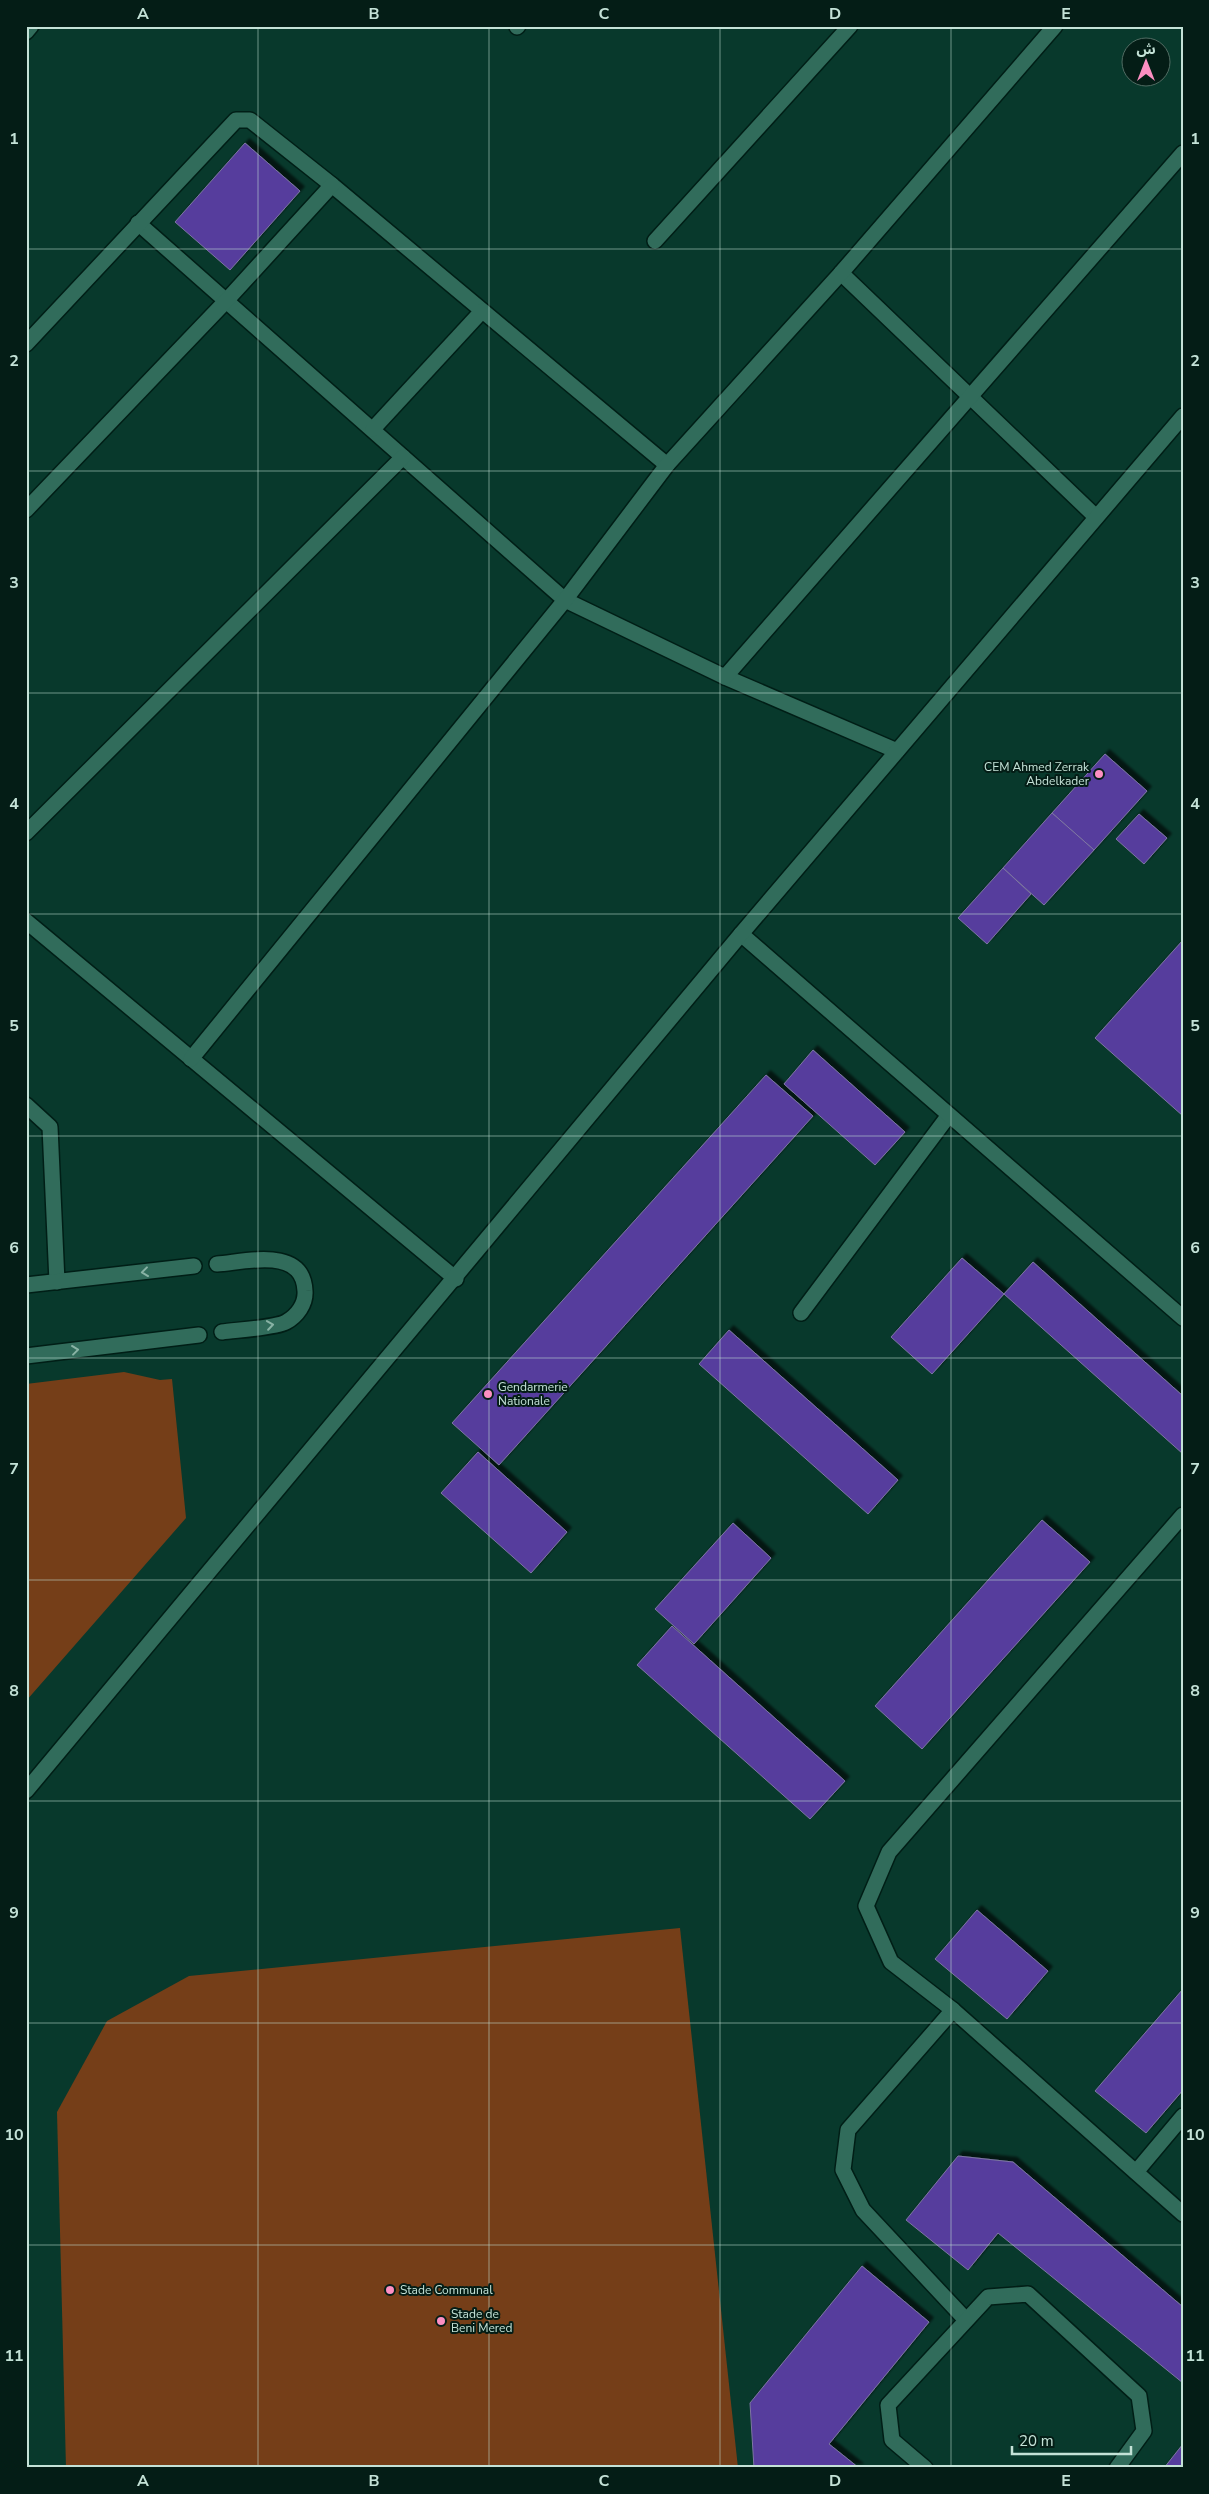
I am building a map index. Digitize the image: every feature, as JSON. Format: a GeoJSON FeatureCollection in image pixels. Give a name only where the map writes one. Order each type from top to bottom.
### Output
{"type":"FeatureCollection","features":[{"type":"Feature","properties":{"kind":"street"},"geometry":{"type":"LineString","coordinates":[[26,32],[31,26]]}},
{"type":"Feature","properties":{"kind":"street"},"geometry":{"type":"LineString","coordinates":[[655,242],[850,26]]}},
{"type":"Feature","properties":{"kind":"street"},"geometry":{"type":"LineString","coordinates":[[191,1059],[565,600],[667,465],[840,273],[1054,26]]}},
{"type":"Feature","properties":{"kind":"street"},"geometry":{"type":"LineString","coordinates":[[26,344],[236,120],[250,120],[332,185],[667,465]]}},
{"type":"Feature","properties":{"kind":"street"},"geometry":{"type":"LineString","coordinates":[[725,677],[1183,153]]}},
{"type":"Feature","properties":{"kind":"street"},"geometry":{"type":"LineString","coordinates":[[26,510],[226,301],[332,185]]}},
{"type":"Feature","properties":{"kind":"street"},"geometry":{"type":"LineString","coordinates":[[138,223],[565,600],[725,677],[897,750]]}},
{"type":"Feature","properties":{"kind":"street"},"geometry":{"type":"LineString","coordinates":[[840,273],[1096,517]]}},
{"type":"Feature","properties":{"kind":"street"},"geometry":{"type":"LineString","coordinates":[[373,429],[482,311]]}},
{"type":"Feature","properties":{"kind":"street"},"geometry":{"type":"LineString","coordinates":[[26,1792],[456,1279],[741,934],[1183,416]]}},
{"type":"Feature","properties":{"kind":"street"},"geometry":{"type":"LineString","coordinates":[[26,833],[403,457]]}},
{"type":"Feature","properties":{"kind":"street"},"geometry":{"type":"LineString","coordinates":[[26,921],[456,1279]]}},
{"type":"Feature","properties":{"kind":"street"},"geometry":{"type":"LineString","coordinates":[[741,934],[1183,1318]]}},
{"type":"Feature","properties":{"kind":"street"},"geometry":{"type":"LineString","coordinates":[[26,1105],[50,1127],[56,1282]]}},
{"type":"Feature","properties":{"kind":"street"},"geometry":{"type":"LineString","coordinates":[[801,1313],[950,1115]]}},
{"type":"Feature","properties":{"kind":"street"},"geometry":{"type":"LineString","coordinates":[[216,1264],[276,1259],[288,1262],[298,1271],[304,1282],[305,1294],[302,1306],[295,1316],[284,1323],[222,1332]]}},
{"type":"Feature","properties":{"kind":"street"},"geometry":{"type":"LineString","coordinates":[[26,1285],[194,1266]]}},
{"type":"Feature","properties":{"kind":"street"},"geometry":{"type":"LineString","coordinates":[[26,1356],[199,1335]]}},
{"type":"Feature","properties":{"kind":"street"},"geometry":{"type":"LineString","coordinates":[[1183,1515],[889,1852],[866,1906],[891,1962],[953,2010],[1183,2214]]}},
{"type":"Feature","properties":{"kind":"street"},"geometry":{"type":"LineString","coordinates":[[953,2010],[848,2130],[843,2170],[863,2210],[966,2320]]}},
{"type":"Feature","properties":{"kind":"street"},"geometry":{"type":"LineString","coordinates":[[1136,2172],[1183,2116]]}},
{"type":"Feature","properties":{"kind":"street"},"geometry":{"type":"LineString","coordinates":[[925,2468],[892,2440],[888,2405],[988,2297],[1028,2294],[1139,2396],[1144,2431],[1117,2468]]}},
{"type":"Feature","properties":{"kind":"shaded area"},"geometry":{"type":"Polygon","coordinates":[[[124,1372],[160,1380],[172,1379],[186,1518],[26,1701],[26,1384],[124,1372]]]}},
{"type":"Feature","properties":{"kind":"shaded area","name":"Stade Communal"},"geometry":{"type":"Polygon","coordinates":[[[680,1928],[738,2468],[66,2468],[57,2112],[107,2021],[189,1976],[680,1928]]]}},
{"type":"Feature","properties":{"kind":"building"},"geometry":{"type":"Polygon","coordinates":[[[245,143],[300,191],[230,270],[175,222],[245,143]]]}},
{"type":"Feature","properties":{"kind":"building"},"geometry":{"type":"Polygon","coordinates":[[[1105,754],[1147,791],[1094,850],[1052,813],[1105,754]]]}},
{"type":"Feature","properties":{"kind":"building"},"geometry":{"type":"Polygon","coordinates":[[[1052,813],[1094,850],[1044,905],[1003,868],[1052,813]]]}},
{"type":"Feature","properties":{"kind":"building"},"geometry":{"type":"Polygon","coordinates":[[[1139,814],[1167,838],[1144,864],[1116,839],[1139,814]]]}},
{"type":"Feature","properties":{"kind":"building"},"geometry":{"type":"Polygon","coordinates":[[[1003,868],[1031,894],[987,944],[958,918],[1003,868]]]}},
{"type":"Feature","properties":{"kind":"building"},"geometry":{"type":"Polygon","coordinates":[[[1183,940],[1183,1116],[1095,1038],[1183,940]]]}},
{"type":"Feature","properties":{"kind":"building"},"geometry":{"type":"Polygon","coordinates":[[[813,1050],[905,1132],[875,1165],[784,1084],[813,1050]]]}},
{"type":"Feature","properties":{"kind":"building"},"geometry":{"type":"Polygon","coordinates":[[[766,1075],[813,1116],[499,1465],[452,1423],[766,1075]]]}},
{"type":"Feature","properties":{"kind":"building"},"geometry":{"type":"Polygon","coordinates":[[[962,1258],[1004,1294],[932,1374],[891,1337],[962,1258]]]}},
{"type":"Feature","properties":{"kind":"building"},"geometry":{"type":"Polygon","coordinates":[[[1033,1262],[1183,1396],[1183,1454],[1004,1294],[1033,1262]]]}},
{"type":"Feature","properties":{"kind":"building"},"geometry":{"type":"Polygon","coordinates":[[[729,1330],[898,1480],[868,1514],[699,1364],[729,1330]]]}},
{"type":"Feature","properties":{"kind":"building"},"geometry":{"type":"Polygon","coordinates":[[[478,1452],[567,1532],[531,1573],[441,1493],[478,1452]]]}},
{"type":"Feature","properties":{"kind":"building"},"geometry":{"type":"Polygon","coordinates":[[[1042,1520],[1090,1562],[922,1749],[875,1706],[1042,1520]]]}},
{"type":"Feature","properties":{"kind":"building"},"geometry":{"type":"Polygon","coordinates":[[[733,1523],[771,1558],[694,1644],[655,1609],[733,1523]]]}},
{"type":"Feature","properties":{"kind":"building"},"geometry":{"type":"Polygon","coordinates":[[[672,1626],[845,1781],[810,1819],[637,1665],[672,1626]]]}},
{"type":"Feature","properties":{"kind":"building"},"geometry":{"type":"Polygon","coordinates":[[[977,1910],[1048,1971],[1007,2019],[935,1959],[977,1910]]]}},
{"type":"Feature","properties":{"kind":"building"},"geometry":{"type":"Polygon","coordinates":[[[1183,1989],[1183,2090],[1146,2133],[1095,2091],[1183,1989]]]}},
{"type":"Feature","properties":{"kind":"building"},"geometry":{"type":"Polygon","coordinates":[[[958,2156],[1013,2162],[1183,2307],[1183,2383],[998,2233],[968,2270],[906,2220],[958,2156]]]}},
{"type":"Feature","properties":{"kind":"building"},"geometry":{"type":"Polygon","coordinates":[[[862,2266],[929,2322],[829,2444],[859,2468],[754,2468],[750,2403],[862,2266]]]}},
{"type":"Feature","properties":{"kind":"building"},"geometry":{"type":"Polygon","coordinates":[[[1183,2444],[1183,2468],[1164,2468],[1183,2444]]]}},
{"type":"Feature","properties":{"kind":"place","name":"CEM Ahmed Zerrak Abdelkader"},"geometry":{"type":"Point","coordinates":[1099,774]}},
{"type":"Feature","properties":{"kind":"place","name":"Gendarmerie Nationale"},"geometry":{"type":"Point","coordinates":[488,1394]}},
{"type":"Feature","properties":{"kind":"place","name":"Stade Communal"},"geometry":{"type":"Point","coordinates":[390,2290]}},
{"type":"Feature","properties":{"kind":"place","name":"Stade de Beni Mered"},"geometry":{"type":"Point","coordinates":[441,2321]}}]}
